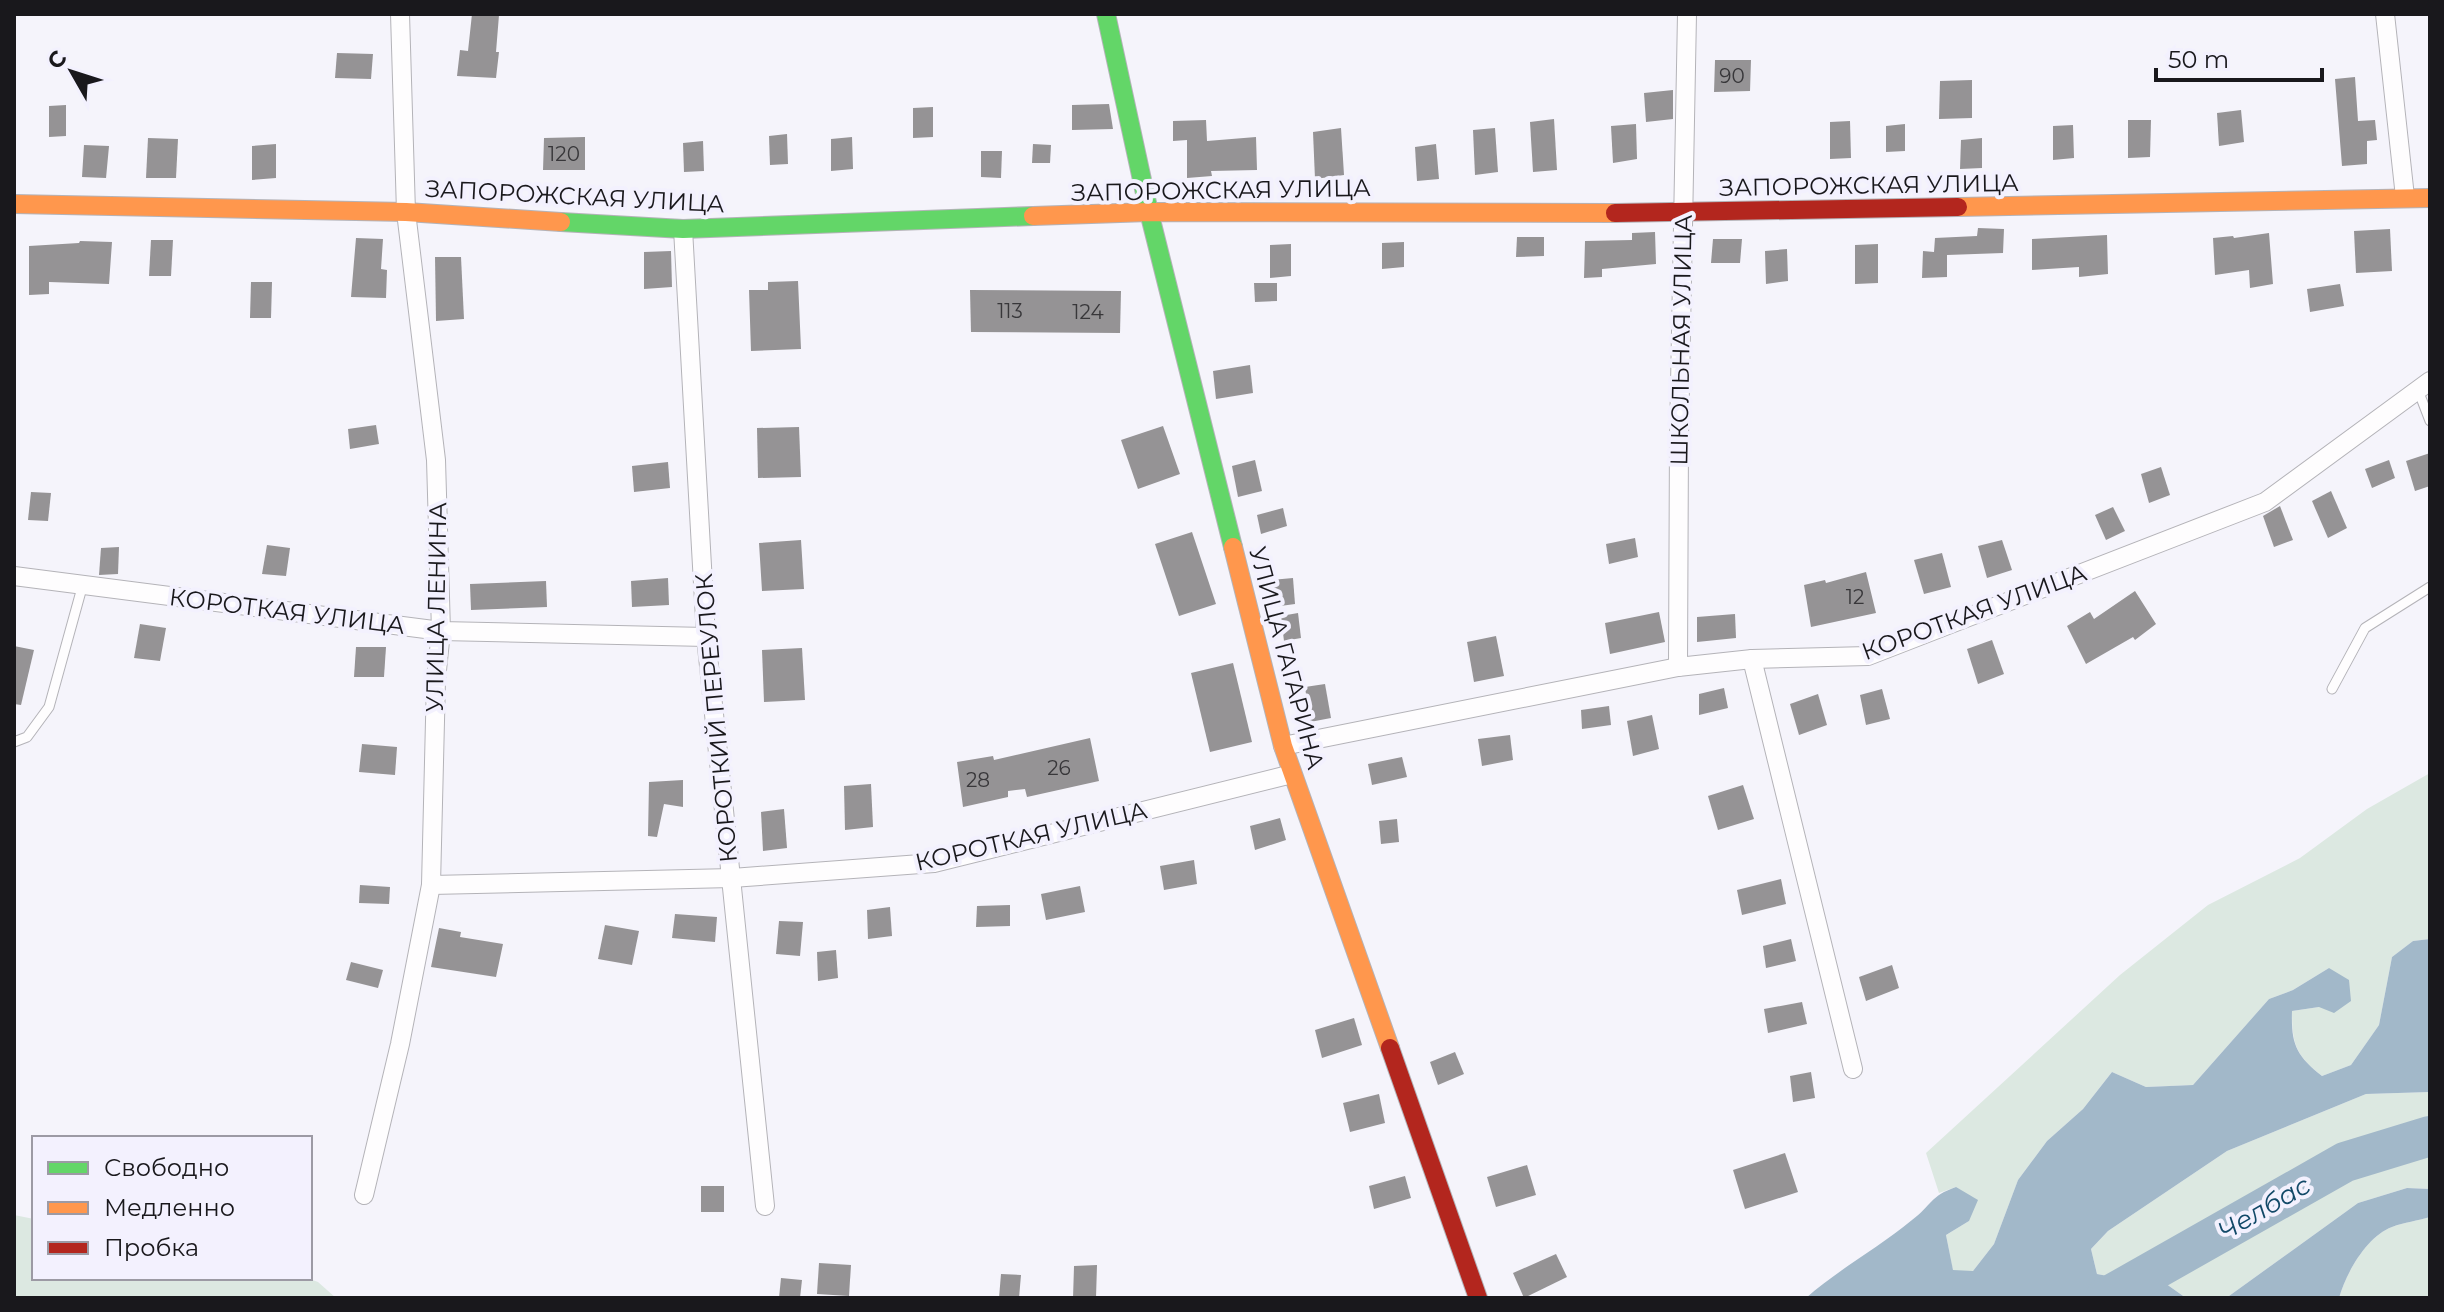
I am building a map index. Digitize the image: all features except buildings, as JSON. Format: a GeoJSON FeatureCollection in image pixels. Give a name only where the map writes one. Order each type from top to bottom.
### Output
{"type":"FeatureCollection","features":[{"type":"Feature","properties":{"kind":"street","name":"УЛИЦА ЛЕНИНА"},"geometry":{"type":"LineString","coordinates":[[364,1195],[400,1044],[431,885],[436,680],[441,631],[436,460],[406,212],[400,14]]}},
{"type":"Feature","properties":{"kind":"street","name":"УЛИЦА ГАГАРИНА"},"geometry":{"type":"LineString","coordinates":[[1106,14],[1149,212],[1283,746],[1478,1298]]}},
{"type":"Feature","properties":{"kind":"street","name":"ШКОЛЬНАЯ УЛИЦА"},"geometry":{"type":"LineString","coordinates":[[1678,667],[1687,14]]}},
{"type":"Feature","properties":{"kind":"street"},"geometry":{"type":"LineString","coordinates":[[2385,14],[2405,197]]}},
{"type":"Feature","properties":{"kind":"street","name":"ЗАПОРОЖСКАЯ УЛИЦА"},"geometry":{"type":"LineString","coordinates":[[14,204],[406,212],[683,229],[1149,212],[1683,213],[2430,198]]}},
{"type":"Feature","properties":{"kind":"street","name":"КОРОТКИЙ ПЕРЕУЛОК"},"geometry":{"type":"LineString","coordinates":[[683,229],[706,637],[765,1206]]}},
{"type":"Feature","properties":{"kind":"street","name":"КОРОТКАЯ УЛИЦА"},"geometry":{"type":"LineString","coordinates":[[1283,746],[1678,667],[1752,659],[1868,656],[2265,502],[2424,386]]}},
{"type":"Feature","properties":{"kind":"street","name":"КОРОТКАЯ УЛИЦА"},"geometry":{"type":"LineString","coordinates":[[14,576],[441,631],[706,637]]}},
{"type":"Feature","properties":{"kind":"street"},"geometry":{"type":"LineString","coordinates":[[1752,659],[1853,1069]]}},
{"type":"Feature","properties":{"kind":"street","name":"КОРОТКАЯ УЛИЦА"},"geometry":{"type":"LineString","coordinates":[[431,885],[732,878],[934,863],[1292,774]]}},
{"type":"Feature","properties":{"kind":"lane"},"geometry":{"type":"LineString","coordinates":[[2424,386],[2430,421]]}},
{"type":"Feature","properties":{"kind":"lane"},"geometry":{"type":"LineString","coordinates":[[14,742],[27,737],[49,707],[83,584]]}},
{"type":"Feature","properties":{"kind":"lane"},"geometry":{"type":"LineString","coordinates":[[2332,689],[2365,628],[2430,587]]}},
{"type":"Feature","properties":{"kind":"shaded area"},"geometry":{"type":"Polygon","coordinates":[[[2430,773],[2430,939],[2413,941],[2392,957],[2379,1025],[2351,1065],[2322,1076],[2301,1055],[2293,1033],[2292,1011],[2319,1007],[2329,968],[2293,990],[2269,999],[2193,1085],[2146,1087],[2112,1072],[2083,1109],[2047,1141],[2018,1180],[1994,1244],[1973,1271],[1953,1271],[1946,1235],[1969,1221],[1956,1187],[1939,1193],[1926,1153],[2120,975],[2208,905],[2300,858],[2367,809],[2430,773]]]}},
{"type":"Feature","properties":{"kind":"shaded area"},"geometry":{"type":"Polygon","coordinates":[[[2430,1092],[2430,1189],[2407,1188],[2358,1203],[2229,1296],[2186,1298],[2162,1281],[2129,1280],[2097,1274],[2091,1249],[2108,1231],[2227,1151],[2366,1094],[2430,1092]]]}},
{"type":"Feature","properties":{"kind":"shaded area"},"geometry":{"type":"Polygon","coordinates":[[[14,1215],[32,1219],[32,1280],[312,1280],[336,1298],[14,1298],[14,1215]]]}},
{"type":"Feature","properties":{"kind":"shaded area"},"geometry":{"type":"Polygon","coordinates":[[[2430,1217],[2430,1298],[2339,1298],[2352,1267],[2374,1238],[2392,1227],[2430,1217]]]}},
{"type":"Feature","properties":{"kind":"water"},"geometry":{"type":"Polygon","coordinates":[[[2430,939],[2430,1092],[2366,1094],[2227,1151],[2108,1231],[2091,1249],[2097,1274],[2129,1280],[2162,1281],[2186,1298],[1806,1298],[1919,1215],[1936,1197],[1956,1187],[1978,1200],[1969,1221],[1946,1235],[1953,1270],[1973,1271],[1994,1244],[2018,1180],[2047,1141],[2083,1109],[2112,1072],[2146,1087],[2193,1085],[2269,999],[2293,990],[2329,968],[2349,980],[2351,1001],[2334,1013],[2319,1007],[2292,1011],[2294,1041],[2306,1062],[2322,1076],[2351,1065],[2379,1025],[2392,957],[2413,941],[2430,939]]]}},
{"type":"Feature","properties":{"kind":"water"},"geometry":{"type":"Polygon","coordinates":[[[2407,1188],[2430,1189],[2430,1217],[2392,1227],[2374,1238],[2352,1267],[2339,1298],[2216,1298],[2229,1296],[2358,1203],[2407,1188]]]}},
{"type":"Feature","properties":{"kind":"waterway","name":"Челбас"},"geometry":{"type":"LineString","coordinates":[[2105,1298],[2345,1162],[2430,1136]]}},
{"type":"Feature","properties":{"kind":"traffic: fast"},"geometry":{"type":"LineString","coordinates":[[1106,14],[1149,212],[1233,547]]}},
{"type":"Feature","properties":{"kind":"traffic: fast"},"geometry":{"type":"LineString","coordinates":[[561,222],[683,229],[1033,216]]}},
{"type":"Feature","properties":{"kind":"traffic: slow"},"geometry":{"type":"LineString","coordinates":[[1958,207],[2430,198]]}},
{"type":"Feature","properties":{"kind":"traffic: slow"},"geometry":{"type":"LineString","coordinates":[[14,204],[406,212],[561,222]]}},
{"type":"Feature","properties":{"kind":"traffic: slow"},"geometry":{"type":"LineString","coordinates":[[1033,216],[1149,212],[1615,213]]}},
{"type":"Feature","properties":{"kind":"traffic: slow"},"geometry":{"type":"LineString","coordinates":[[1233,547],[1283,746],[1390,1048]]}},
{"type":"Feature","properties":{"kind":"traffic: jam"},"geometry":{"type":"LineString","coordinates":[[1615,213],[1958,207]]}},
{"type":"Feature","properties":{"kind":"traffic: jam"},"geometry":{"type":"LineString","coordinates":[[1390,1048],[1478,1298]]}}]}
